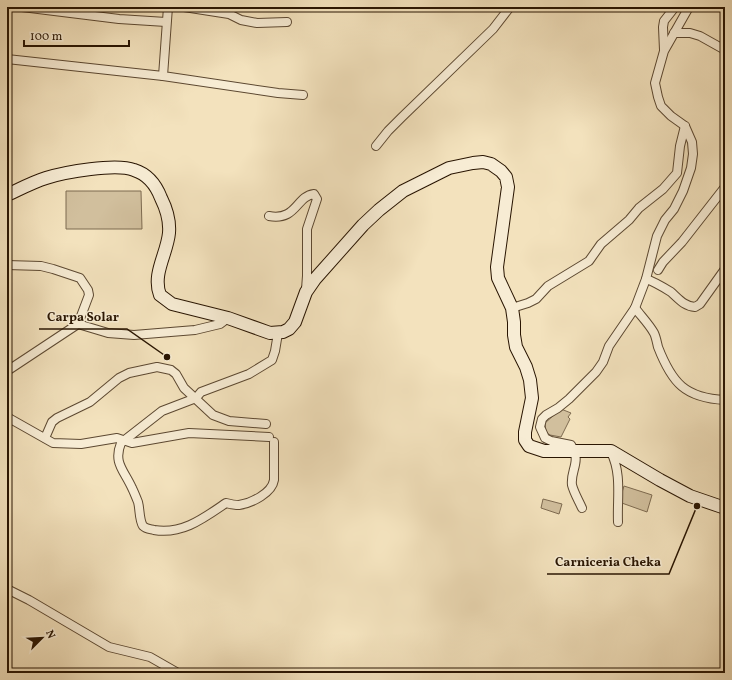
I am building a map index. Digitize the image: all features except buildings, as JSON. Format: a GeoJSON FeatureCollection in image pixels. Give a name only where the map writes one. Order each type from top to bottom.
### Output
{"type":"FeatureCollection","features":[{"type":"Feature","properties":{"kind":"main road"},"geometry":{"type":"LineString","coordinates":[[7,194],[45,178],[64,173],[105,168],[126,168],[144,175],[159,193],[165,207],[168,223],[169,233],[156,282],[160,295],[172,304],[228,318],[270,333],[278,333],[289,329],[295,322],[306,292],[315,279],[363,225],[403,191],[449,168],[483,162],[492,164],[506,177],[508,187],[498,267],[498,278],[512,308],[516,346],[526,367],[530,380],[532,398],[525,432],[525,440],[529,446],[544,451],[611,452],[690,496],[725,508]]}},
{"type":"Feature","properties":{"kind":"street"},"geometry":{"type":"LineString","coordinates":[[22,7],[119,19],[166,22]]}},
{"type":"Feature","properties":{"kind":"street"},"geometry":{"type":"LineString","coordinates":[[163,76],[168,7]]}},
{"type":"Feature","properties":{"kind":"street"},"geometry":{"type":"LineString","coordinates":[[184,7],[229,14],[241,20],[256,23],[287,22]]}},
{"type":"Feature","properties":{"kind":"street"},"geometry":{"type":"LineString","coordinates":[[376,146],[393,126],[494,29],[510,7]]}},
{"type":"Feature","properties":{"kind":"street"},"geometry":{"type":"LineString","coordinates":[[664,51],[664,21],[675,7]]}},
{"type":"Feature","properties":{"kind":"street"},"geometry":{"type":"LineString","coordinates":[[582,508],[572,484],[576,464],[575,451],[571,445],[551,441],[545,438],[540,427],[542,419],[546,414],[558,408],[569,399],[596,372],[603,362],[609,346],[635,308],[646,279],[657,236],[665,220],[674,209],[683,191],[691,168],[693,154],[692,142],[685,126],[671,116],[661,106],[655,83],[664,51],[689,7]]}},
{"type":"Feature","properties":{"kind":"street"},"geometry":{"type":"LineString","coordinates":[[674,33],[695,34],[725,50]]}},
{"type":"Feature","properties":{"kind":"street"},"geometry":{"type":"LineString","coordinates":[[7,59],[163,76],[278,93],[303,95]]}},
{"type":"Feature","properties":{"kind":"street"},"geometry":{"type":"LineString","coordinates":[[512,308],[536,299],[548,286],[589,260],[601,244],[663,189],[677,173],[680,146],[685,126]]}},
{"type":"Feature","properties":{"kind":"street"},"geometry":{"type":"LineString","coordinates":[[658,270],[725,187]]}},
{"type":"Feature","properties":{"kind":"street"},"geometry":{"type":"LineString","coordinates":[[269,216],[284,216],[293,210],[310,194],[314,194],[316,196],[317,199],[308,229],[308,276],[306,292]]}},
{"type":"Feature","properties":{"kind":"street"},"geometry":{"type":"LineString","coordinates":[[7,265],[41,266],[80,278],[88,290],[89,295],[78,324],[7,371]]}},
{"type":"Feature","properties":{"kind":"street"},"geometry":{"type":"LineString","coordinates":[[646,279],[656,282],[685,304],[695,306],[700,304],[725,269]]}},
{"type":"Feature","properties":{"kind":"street"},"geometry":{"type":"LineString","coordinates":[[635,308],[654,333],[658,347],[670,373],[683,388],[692,394],[715,400],[725,400]]}},
{"type":"Feature","properties":{"kind":"street"},"geometry":{"type":"LineString","coordinates":[[78,324],[108,333],[134,335],[195,330],[220,324],[228,318]]}},
{"type":"Feature","properties":{"kind":"street"},"geometry":{"type":"LineString","coordinates":[[7,417],[53,443],[59,444],[81,444],[117,438],[124,440],[132,443],[189,433],[271,439],[274,480],[273,485],[267,492],[246,503],[238,505],[226,503],[193,525],[165,532],[145,528],[142,524],[138,502],[120,466],[118,450],[121,443],[124,440],[162,411],[196,398],[201,392],[249,374],[272,360],[278,333]]}},
{"type":"Feature","properties":{"kind":"street"},"geometry":{"type":"LineString","coordinates":[[45,438],[52,422],[57,418],[90,402],[118,378],[130,373],[157,367],[171,370],[176,374],[184,388],[213,415],[229,422],[266,424]]}},
{"type":"Feature","properties":{"kind":"street"},"geometry":{"type":"LineString","coordinates":[[611,452],[618,469],[618,522]]}},
{"type":"Feature","properties":{"kind":"street"},"geometry":{"type":"LineString","coordinates":[[7,589],[29,600],[109,647],[150,657],[178,673]]}},
{"type":"Feature","properties":{"kind":"shaded area"},"geometry":{"type":"Polygon","coordinates":[[[66,191],[141,191],[142,229],[66,229],[66,191]]]}},
{"type":"Feature","properties":{"kind":"shaded area"},"geometry":{"type":"Polygon","coordinates":[[[561,409],[571,413],[568,417],[570,419],[561,437],[550,435],[546,432],[545,423],[561,409]]]}},
{"type":"Feature","properties":{"kind":"shaded area"},"geometry":{"type":"Polygon","coordinates":[[[624,486],[652,495],[647,512],[619,502],[624,486]]]}},
{"type":"Feature","properties":{"kind":"shaded area"},"geometry":{"type":"Polygon","coordinates":[[[543,499],[562,504],[559,514],[541,508],[543,499]]]}},
{"type":"Feature","properties":{"kind":"place","name":"Carpa Solar"},"geometry":{"type":"Point","coordinates":[167,357]}},
{"type":"Feature","properties":{"kind":"place","name":"Carniceria Cheka"},"geometry":{"type":"Point","coordinates":[697,506]}}]}
